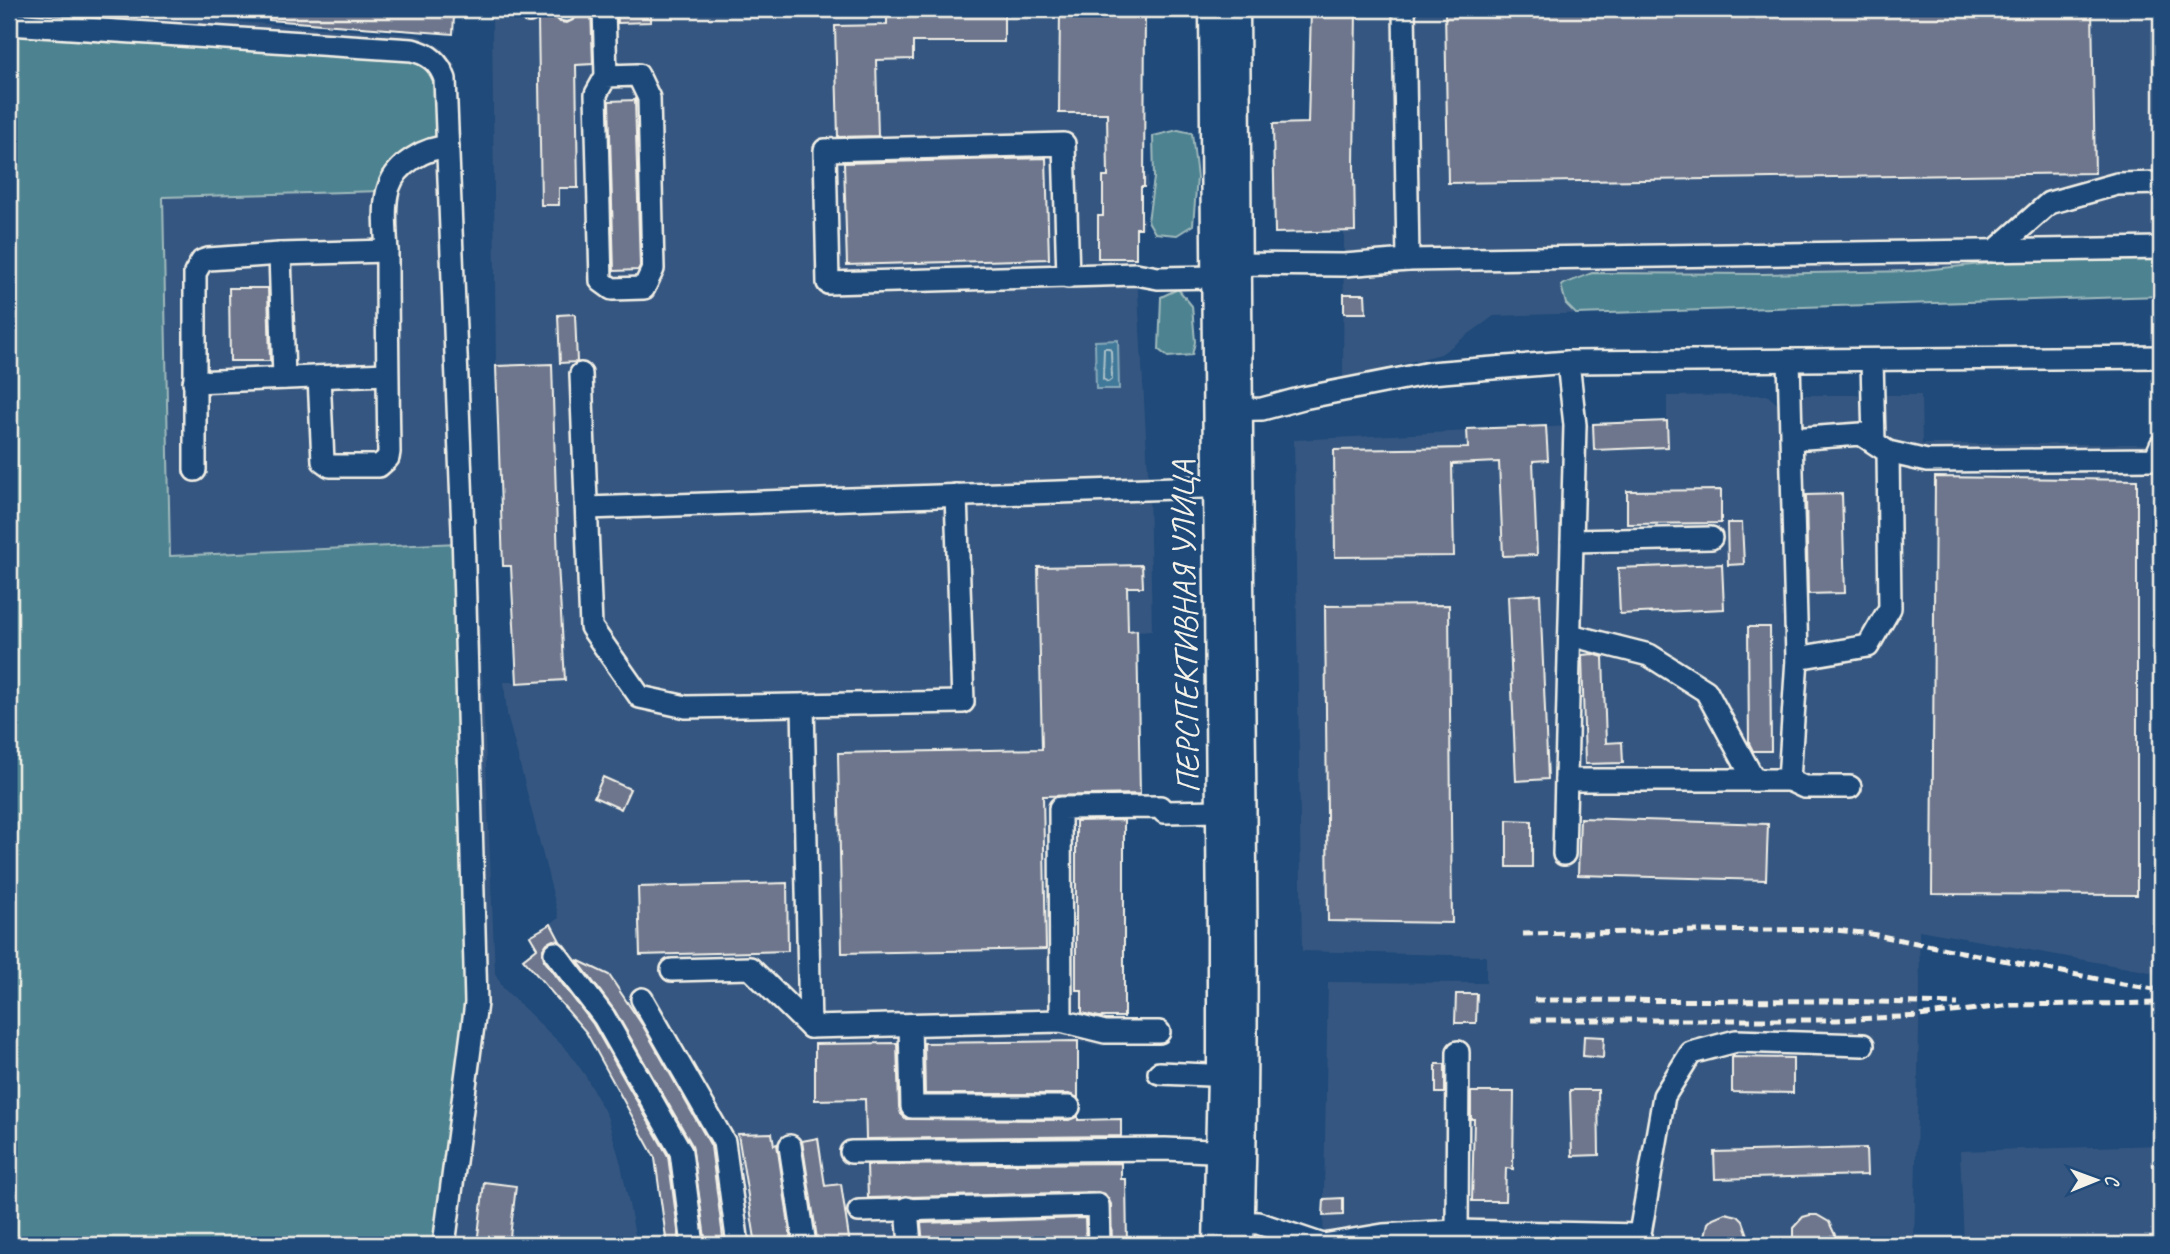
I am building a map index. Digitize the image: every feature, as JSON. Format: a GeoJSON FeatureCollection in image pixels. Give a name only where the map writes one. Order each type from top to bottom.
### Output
{"type":"FeatureCollection","features":[{"type":"Feature","properties":{"kind":"main road","name":"ПЕРСПЕКТИВНАЯ УЛИЦА"},"geometry":{"type":"LineString","coordinates":[[1214,9],[1226,271],[1233,1076],[1229,1234]]}},
{"type":"Feature","properties":{"kind":"main road","name":"ПЕРСПЕКТИВНАЯ УЛИЦА"},"geometry":{"type":"LineString","coordinates":[[1226,271],[1235,9]]}},
{"type":"Feature","properties":{"kind":"main road","name":"ПЕРСПЕКТИВНАЯ УЛИЦА"},"geometry":{"type":"LineString","coordinates":[[1228,486],[1221,811],[1233,1076]]}},
{"type":"Feature","properties":{"kind":"street"},"geometry":{"type":"LineString","coordinates":[[604,9],[606,76],[596,94],[601,282],[612,289],[644,288],[653,270],[649,98],[638,75],[606,76]]}},
{"type":"Feature","properties":{"kind":"street"},"geometry":{"type":"LineString","coordinates":[[1404,9],[1408,260]]}},
{"type":"Feature","properties":{"kind":"street"},"geometry":{"type":"LineString","coordinates":[[9,24],[412,50],[433,59],[441,68],[445,79],[463,530],[476,1003],[444,1245]]}},
{"type":"Feature","properties":{"kind":"street"},"geometry":{"type":"LineString","coordinates":[[1068,276],[1065,144],[825,150],[828,283],[1068,276],[1136,274],[1158,278],[1408,260],[2161,248]]}},
{"type":"Feature","properties":{"kind":"street"},"geometry":{"type":"LineString","coordinates":[[319,377],[323,461],[330,466],[379,466],[388,458],[389,452],[387,198],[394,178],[420,155],[433,148],[448,147]]}},
{"type":"Feature","properties":{"kind":"street"},"geometry":{"type":"LineString","coordinates":[[1995,251],[2049,203],[2117,184],[2161,183]]}},
{"type":"Feature","properties":{"kind":"street"},"geometry":{"type":"LineString","coordinates":[[195,470],[195,273],[198,266],[208,259],[387,251]]}},
{"type":"Feature","properties":{"kind":"street"},"geometry":{"type":"LineString","coordinates":[[280,254],[284,378]]}},
{"type":"Feature","properties":{"kind":"street"},"geometry":{"type":"LineString","coordinates":[[1227,410],[1262,409],[1303,398],[1430,373],[1568,362],[2161,357]]}},
{"type":"Feature","properties":{"kind":"street"},"geometry":{"type":"LineString","coordinates":[[1789,360],[1797,658],[1789,780]]}},
{"type":"Feature","properties":{"kind":"street"},"geometry":{"type":"LineString","coordinates":[[1797,658],[1868,646],[1890,608],[1881,447],[1872,360]]}},
{"type":"Feature","properties":{"kind":"street"},"geometry":{"type":"LineString","coordinates":[[1564,854],[1575,425],[1568,362]]}},
{"type":"Feature","properties":{"kind":"street"},"geometry":{"type":"LineString","coordinates":[[194,382],[387,374]]}},
{"type":"Feature","properties":{"kind":"street"},"geometry":{"type":"LineString","coordinates":[[581,374],[592,627],[640,697],[686,708],[963,702],[956,495]]}},
{"type":"Feature","properties":{"kind":"street"},"geometry":{"type":"LineString","coordinates":[[1792,439],[1861,434],[1881,447],[1927,461],[2155,459],[2161,445]]}},
{"type":"Feature","properties":{"kind":"street"},"geometry":{"type":"LineString","coordinates":[[587,508],[1228,486]]}},
{"type":"Feature","properties":{"kind":"street"},"geometry":{"type":"LineString","coordinates":[[1572,541],[1711,538]]}},
{"type":"Feature","properties":{"kind":"street"},"geometry":{"type":"LineString","coordinates":[[1570,635],[1649,655],[1706,691],[1754,780]]}},
{"type":"Feature","properties":{"kind":"street"},"geometry":{"type":"LineString","coordinates":[[803,705],[810,1027]]}},
{"type":"Feature","properties":{"kind":"street"},"geometry":{"type":"LineString","coordinates":[[1566,780],[1789,780],[1804,787],[1850,787]]}},
{"type":"Feature","properties":{"kind":"street"},"geometry":{"type":"LineString","coordinates":[[1061,1021],[1059,807],[1160,807],[1164,812],[1221,811]]}},
{"type":"Feature","properties":{"kind":"street"},"geometry":{"type":"LineString","coordinates":[[555,953],[604,1017],[681,1152],[693,1245]]}},
{"type":"Feature","properties":{"kind":"street"},"geometry":{"type":"LineString","coordinates":[[672,970],[750,968],[810,1027],[1061,1021],[1105,1032],[1159,1032]]}},
{"type":"Feature","properties":{"kind":"street"},"geometry":{"type":"LineString","coordinates":[[642,999],[724,1142],[738,1245]]}},
{"type":"Feature","properties":{"kind":"street"},"geometry":{"type":"LineString","coordinates":[[910,1025],[912,1107],[1069,1107]]}},
{"type":"Feature","properties":{"kind":"street"},"geometry":{"type":"LineString","coordinates":[[1229,1234],[1258,1223],[1323,1245],[1457,1231],[1639,1240],[1664,1096],[1691,1053],[1736,1041],[1863,1045]]}},
{"type":"Feature","properties":{"kind":"street"},"geometry":{"type":"LineString","coordinates":[[1457,1231],[1458,1052]]}},
{"type":"Feature","properties":{"kind":"street"},"geometry":{"type":"LineString","coordinates":[[1158,1073],[1233,1076]]}},
{"type":"Feature","properties":{"kind":"street"},"geometry":{"type":"LineString","coordinates":[[789,1146],[804,1245]]}},
{"type":"Feature","properties":{"kind":"street"},"geometry":{"type":"LineString","coordinates":[[851,1152],[1165,1149],[1231,1152]]}},
{"type":"Feature","properties":{"kind":"street"},"geometry":{"type":"LineString","coordinates":[[859,1211],[1098,1205],[1099,1245]]}},
{"type":"Feature","properties":{"kind":"street"},"geometry":{"type":"LineString","coordinates":[[907,1208],[910,1245]]}},
{"type":"Feature","properties":{"kind":"shaded area"},"geometry":{"type":"Polygon","coordinates":[[[9,9],[57,9],[418,35],[442,48],[456,66],[495,973],[503,988],[568,1051],[585,1075],[607,1116],[621,1164],[637,1245],[9,1245],[9,9]]]}},
{"type":"Feature","properties":{"kind":"shaded area"},"geometry":{"type":"Polygon","coordinates":[[[113,9],[470,9],[454,16],[453,34],[113,9]]]}},
{"type":"Feature","properties":{"kind":"shaded area"},"geometry":{"type":"Polygon","coordinates":[[[507,9],[1145,9],[1144,176],[1148,176],[1148,187],[1141,187],[1141,217],[1144,218],[1144,228],[1136,228],[1136,258],[1149,489],[1152,630],[1137,631],[1124,794],[1124,1017],[1105,1017],[1105,1046],[1078,1042],[1078,1119],[1121,1119],[1121,1178],[1126,1179],[1127,1245],[667,1245],[655,1158],[586,1032],[523,959],[537,948],[530,936],[559,918],[507,714],[504,682],[517,682],[511,566],[503,566],[496,366],[492,19],[507,20],[507,9]]]}},
{"type":"Feature","properties":{"kind":"shaded area"},"geometry":{"type":"Polygon","coordinates":[[[1311,9],[2161,9],[2161,296],[1494,316],[1441,354],[1343,379],[1344,232],[1275,233],[1273,124],[1308,123],[1311,9]]]}},
{"type":"Feature","properties":{"kind":"shaded area"},"geometry":{"type":"Polygon","coordinates":[[[1767,395],[1783,409],[1801,409],[1801,395],[1921,395],[1922,444],[2161,444],[2161,974],[1919,930],[1914,1245],[1323,1245],[1328,982],[1486,983],[1486,956],[1302,951],[1294,440],[1667,421],[1667,396],[1767,395]]]}},
{"type":"Feature","properties":{"kind":"shaded area"},"geometry":{"type":"Polygon","coordinates":[[[2161,1145],[2161,1245],[1964,1245],[1960,1151],[2161,1145]]]}},
{"type":"Feature","properties":{"kind":"green space"},"geometry":{"type":"Polygon","coordinates":[[[9,28],[411,55],[434,68],[444,136],[382,191],[163,197],[170,556],[458,543],[472,986],[435,1245],[9,1245],[9,28]]]}},
{"type":"Feature","properties":{"kind":"green space"},"geometry":{"type":"Polygon","coordinates":[[[1178,130],[1192,133],[1197,178],[1193,225],[1177,235],[1155,233],[1148,221],[1154,178],[1153,136],[1178,130]]]}},
{"type":"Feature","properties":{"kind":"green space"},"geometry":{"type":"Polygon","coordinates":[[[2161,260],[2161,296],[1576,314],[1566,304],[1561,285],[1592,273],[1913,271],[2002,262],[2161,260]]]}},
{"type":"Feature","properties":{"kind":"green space"},"geometry":{"type":"Polygon","coordinates":[[[1178,289],[1192,306],[1195,342],[1192,355],[1168,357],[1159,350],[1161,297],[1178,289]]]}},
{"type":"Feature","properties":{"kind":"water"},"geometry":{"type":"Polygon","coordinates":[[[1118,340],[1119,389],[1096,389],[1095,341],[1118,340]]]}},
{"type":"Feature","properties":{"kind":"building"},"geometry":{"type":"Polygon","coordinates":[[[269,9],[351,9],[454,16],[453,34],[269,20],[269,9]]]}},
{"type":"Feature","properties":{"kind":"building"},"geometry":{"type":"Polygon","coordinates":[[[542,9],[553,9],[560,22],[567,23],[577,17],[579,9],[591,9],[593,64],[576,65],[578,188],[559,188],[559,205],[541,205],[538,20],[542,9]]]}},
{"type":"Feature","properties":{"kind":"building"},"geometry":{"type":"Polygon","coordinates":[[[617,9],[651,9],[651,22],[618,23],[617,9]]]}},
{"type":"Feature","properties":{"kind":"building"},"geometry":{"type":"Polygon","coordinates":[[[887,9],[1004,9],[1004,42],[913,42],[913,59],[876,60],[878,136],[838,137],[835,26],[887,25],[887,9]]]}},
{"type":"Feature","properties":{"kind":"building"},"geometry":{"type":"Polygon","coordinates":[[[1060,9],[1145,9],[1144,187],[1141,187],[1141,228],[1136,228],[1136,258],[1098,258],[1098,216],[1103,216],[1103,177],[1108,177],[1107,113],[1059,113],[1060,9]]]}},
{"type":"Feature","properties":{"kind":"building"},"geometry":{"type":"Polygon","coordinates":[[[1311,9],[1356,9],[1355,231],[1275,233],[1273,124],[1308,123],[1311,9]]]}},
{"type":"Feature","properties":{"kind":"building"},"geometry":{"type":"Polygon","coordinates":[[[1445,9],[2092,9],[2095,173],[1448,183],[1445,9]]]}},
{"type":"Feature","properties":{"kind":"building"},"geometry":{"type":"Polygon","coordinates":[[[635,100],[640,266],[638,270],[614,271],[609,101],[635,100]]]}},
{"type":"Feature","properties":{"kind":"building"},"geometry":{"type":"Polygon","coordinates":[[[1046,158],[1049,259],[847,265],[844,163],[1046,158]]]}},
{"type":"Feature","properties":{"kind":"building"},"geometry":{"type":"Polygon","coordinates":[[[229,288],[268,288],[270,361],[230,361],[229,288]]]}},
{"type":"Feature","properties":{"kind":"building"},"geometry":{"type":"Polygon","coordinates":[[[1344,294],[1365,294],[1366,313],[1344,313],[1344,294]]]}},
{"type":"Feature","properties":{"kind":"building"},"geometry":{"type":"Polygon","coordinates":[[[575,314],[577,362],[560,363],[558,315],[575,314]]]}},
{"type":"Feature","properties":{"kind":"building"},"geometry":{"type":"Polygon","coordinates":[[[552,364],[558,564],[565,680],[517,683],[511,566],[503,566],[496,366],[552,364]]]}},
{"type":"Feature","properties":{"kind":"building"},"geometry":{"type":"Polygon","coordinates":[[[1667,421],[1668,447],[1594,450],[1593,424],[1667,421]]]}},
{"type":"Feature","properties":{"kind":"building"},"geometry":{"type":"Polygon","coordinates":[[[1546,426],[1548,460],[1533,461],[1537,555],[1503,556],[1499,462],[1452,464],[1454,556],[1335,557],[1334,450],[1468,448],[1467,429],[1546,426]]]}},
{"type":"Feature","properties":{"kind":"building"},"geometry":{"type":"Polygon","coordinates":[[[1935,477],[2137,480],[2137,895],[1932,894],[1935,477]]]}},
{"type":"Feature","properties":{"kind":"building"},"geometry":{"type":"Polygon","coordinates":[[[1721,490],[1721,523],[1627,524],[1627,491],[1721,490]]]}},
{"type":"Feature","properties":{"kind":"building"},"geometry":{"type":"Polygon","coordinates":[[[1842,494],[1845,593],[1808,594],[1806,495],[1842,494]]]}},
{"type":"Feature","properties":{"kind":"building"},"geometry":{"type":"Polygon","coordinates":[[[1727,523],[1742,523],[1744,564],[1728,565],[1727,523]]]}},
{"type":"Feature","properties":{"kind":"building"},"geometry":{"type":"Polygon","coordinates":[[[1722,564],[1724,609],[1620,614],[1618,568],[1722,564]]]}},
{"type":"Feature","properties":{"kind":"building"},"geometry":{"type":"Polygon","coordinates":[[[1142,565],[1143,587],[1127,587],[1128,631],[1137,630],[1140,794],[1043,796],[1046,949],[842,953],[838,753],[1042,749],[1038,567],[1142,565]]]}},
{"type":"Feature","properties":{"kind":"building"},"geometry":{"type":"Polygon","coordinates":[[[1540,594],[1548,779],[1516,781],[1508,596],[1540,594]]]}},
{"type":"Feature","properties":{"kind":"building"},"geometry":{"type":"Polygon","coordinates":[[[1449,605],[1452,923],[1328,921],[1325,606],[1449,605]]]}},
{"type":"Feature","properties":{"kind":"building"},"geometry":{"type":"Polygon","coordinates":[[[1748,627],[1770,627],[1771,751],[1753,751],[1749,743],[1748,627]]]}},
{"type":"Feature","properties":{"kind":"building"},"geometry":{"type":"Polygon","coordinates":[[[1582,655],[1603,657],[1606,743],[1622,742],[1623,763],[1585,764],[1582,655]]]}},
{"type":"Feature","properties":{"kind":"building"},"geometry":{"type":"Polygon","coordinates":[[[603,777],[630,789],[621,809],[594,797],[603,777]]]}},
{"type":"Feature","properties":{"kind":"building"},"geometry":{"type":"Polygon","coordinates":[[[1580,818],[1768,824],[1766,880],[1578,875],[1580,818]]]}},
{"type":"Feature","properties":{"kind":"building"},"geometry":{"type":"Polygon","coordinates":[[[1124,820],[1124,1017],[1099,1017],[1082,1013],[1082,990],[1076,990],[1076,821],[1124,820]]]}},
{"type":"Feature","properties":{"kind":"building"},"geometry":{"type":"Polygon","coordinates":[[[1507,820],[1532,821],[1532,867],[1507,867],[1507,820]]]}},
{"type":"Feature","properties":{"kind":"building"},"geometry":{"type":"Polygon","coordinates":[[[787,883],[788,951],[640,955],[638,887],[787,883]]]}},
{"type":"Feature","properties":{"kind":"building"},"geometry":{"type":"Polygon","coordinates":[[[551,924],[560,941],[547,943],[543,949],[544,960],[593,1024],[668,1156],[680,1245],[667,1245],[655,1158],[586,1032],[523,959],[537,948],[530,936],[551,924]]]}},
{"type":"Feature","properties":{"kind":"building"},"geometry":{"type":"Polygon","coordinates":[[[577,960],[609,975],[643,1026],[711,1146],[724,1245],[706,1245],[692,1145],[615,1011],[577,960]]]}},
{"type":"Feature","properties":{"kind":"building"},"geometry":{"type":"Polygon","coordinates":[[[1456,994],[1477,994],[1476,1023],[1455,1023],[1456,994]]]}},
{"type":"Feature","properties":{"kind":"building"},"geometry":{"type":"Polygon","coordinates":[[[1584,1036],[1604,1037],[1603,1058],[1583,1056],[1584,1036]]]}},
{"type":"Feature","properties":{"kind":"building"},"geometry":{"type":"Polygon","coordinates":[[[1078,1041],[1078,1098],[1069,1094],[925,1094],[924,1043],[1078,1041]]]}},
{"type":"Feature","properties":{"kind":"building"},"geometry":{"type":"Polygon","coordinates":[[[897,1043],[899,1107],[906,1119],[1069,1120],[1078,1116],[1078,1120],[1121,1119],[1121,1136],[866,1139],[865,1099],[815,1100],[815,1044],[897,1043]]]}},
{"type":"Feature","properties":{"kind":"building"},"geometry":{"type":"Polygon","coordinates":[[[1732,1057],[1793,1058],[1793,1093],[1732,1092],[1732,1057]]]}},
{"type":"Feature","properties":{"kind":"building"},"geometry":{"type":"Polygon","coordinates":[[[1436,1064],[1445,1064],[1445,1093],[1436,1093],[1436,1064]]]}},
{"type":"Feature","properties":{"kind":"building"},"geometry":{"type":"Polygon","coordinates":[[[1570,1090],[1598,1090],[1599,1155],[1572,1156],[1570,1090]]]}},
{"type":"Feature","properties":{"kind":"building"},"geometry":{"type":"Polygon","coordinates":[[[1471,1092],[1514,1092],[1513,1169],[1506,1168],[1505,1201],[1472,1201],[1474,1119],[1471,1119],[1471,1092]]]}},
{"type":"Feature","properties":{"kind":"building"},"geometry":{"type":"Polygon","coordinates":[[[772,1133],[774,1145],[777,1144],[792,1245],[756,1245],[738,1134],[772,1133]]]}},
{"type":"Feature","properties":{"kind":"building"},"geometry":{"type":"Polygon","coordinates":[[[818,1138],[825,1186],[841,1184],[850,1245],[818,1245],[802,1141],[818,1138]]]}},
{"type":"Feature","properties":{"kind":"building"},"geometry":{"type":"Polygon","coordinates":[[[1866,1148],[1867,1175],[1715,1179],[1714,1152],[1866,1148]]]}},
{"type":"Feature","properties":{"kind":"building"},"geometry":{"type":"Polygon","coordinates":[[[1121,1163],[1121,1179],[1126,1179],[1127,1245],[1112,1245],[1111,1204],[1105,1194],[1098,1192],[868,1198],[867,1165],[1121,1163]]]}},
{"type":"Feature","properties":{"kind":"building"},"geometry":{"type":"Polygon","coordinates":[[[484,1182],[516,1186],[509,1245],[477,1245],[484,1182]]]}},
{"type":"Feature","properties":{"kind":"building"},"geometry":{"type":"Polygon","coordinates":[[[1343,1198],[1343,1215],[1323,1216],[1324,1199],[1343,1198]]]}},
{"type":"Feature","properties":{"kind":"building"},"geometry":{"type":"Polygon","coordinates":[[[1725,1213],[1738,1216],[1743,1221],[1748,1235],[1746,1245],[1707,1245],[1705,1236],[1708,1223],[1725,1213]]]}},
{"type":"Feature","properties":{"kind":"building"},"geometry":{"type":"Polygon","coordinates":[[[1817,1215],[1829,1222],[1835,1235],[1834,1245],[1793,1245],[1793,1228],[1803,1217],[1817,1215]]]}},
{"type":"Feature","properties":{"kind":"building"},"geometry":{"type":"Polygon","coordinates":[[[1085,1218],[1086,1245],[923,1245],[921,1223],[1085,1218]]]}},
{"type":"Feature","properties":{"kind":"railway"},"geometry":{"type":"LineString","coordinates":[[1523,934],[1827,929],[1871,934],[2161,990]]}},
{"type":"Feature","properties":{"kind":"railway"},"geometry":{"type":"LineString","coordinates":[[1534,1000],[1958,1004]]}},
{"type":"Feature","properties":{"kind":"railway"},"geometry":{"type":"LineString","coordinates":[[1531,1020],[1837,1020],[1919,1016],[2012,1005],[2161,1003]]}}]}
